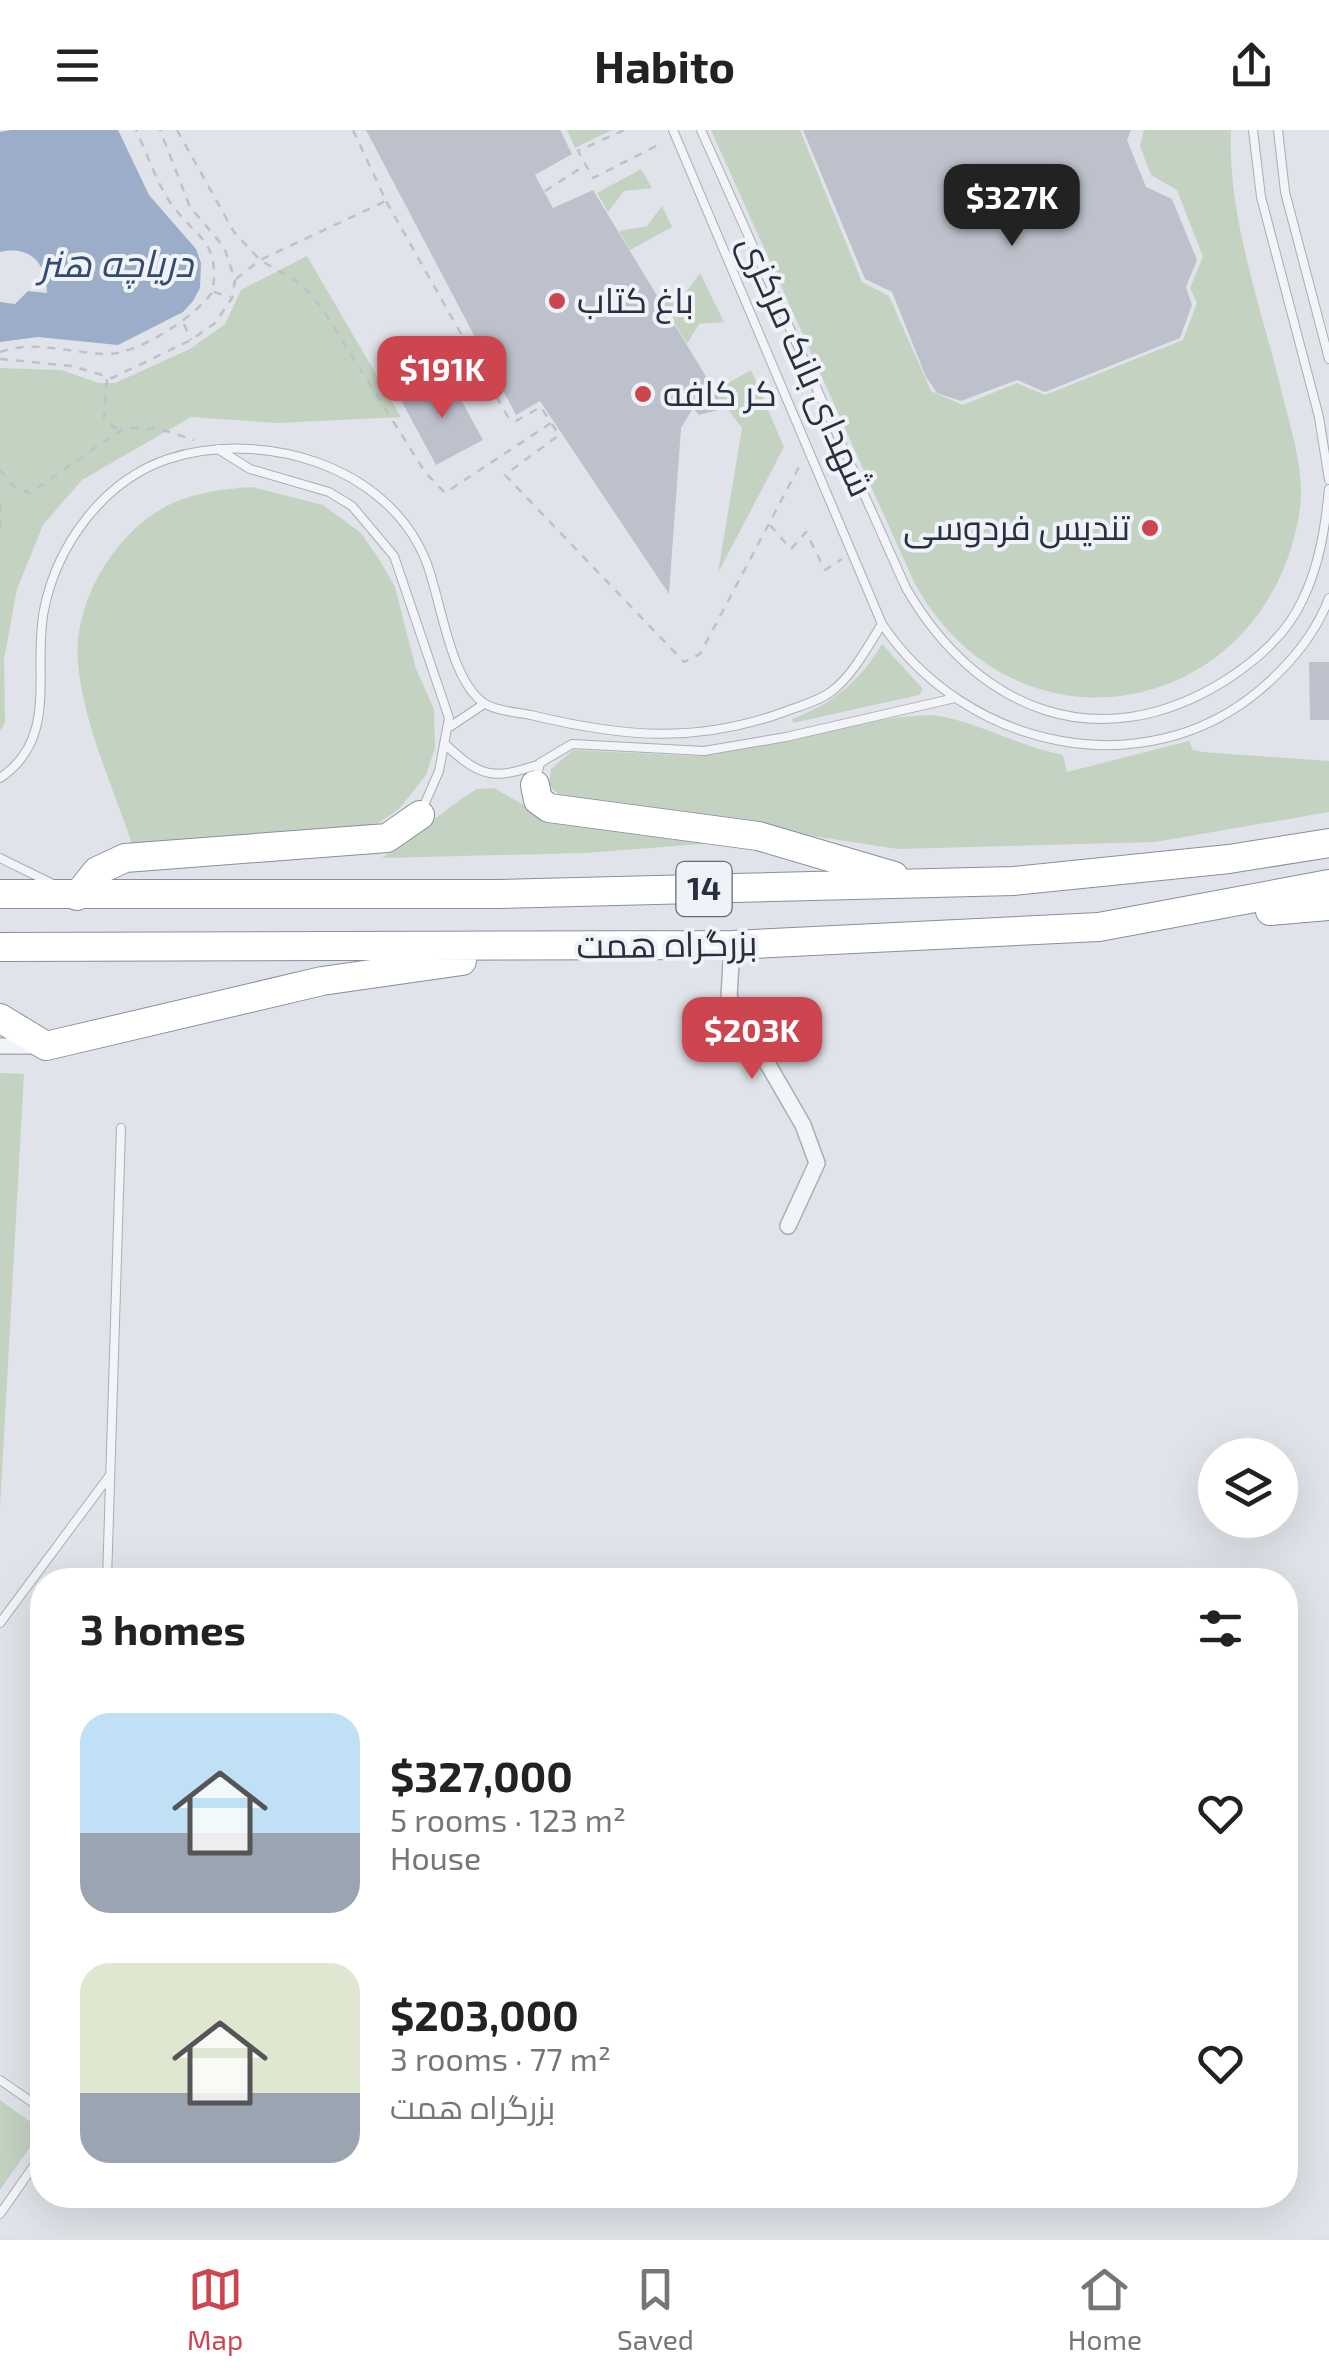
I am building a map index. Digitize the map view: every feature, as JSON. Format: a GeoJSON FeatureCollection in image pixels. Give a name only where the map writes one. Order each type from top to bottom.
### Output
{"type":"FeatureCollection","features":[{"type":"Feature","properties":{"kind":"highway"},"geometry":{"type":"LineString","coordinates":[[538,774],[538,800],[549,808],[758,836],[920,883]]}},
{"type":"Feature","properties":{"kind":"highway"},"geometry":{"type":"LineString","coordinates":[[78,896],[98,872],[125,858],[387,838],[420,815]]}},
{"type":"Feature","properties":{"kind":"highway","name":"بزرگراه همت"},"geometry":{"type":"LineString","coordinates":[[0,894],[498,894],[920,883],[1140,870],[1329,843]]}},
{"type":"Feature","properties":{"kind":"highway","name":"بزرگراه همت"},"geometry":{"type":"LineString","coordinates":[[0,946],[732,945],[1099,927],[1329,884]]}},
{"type":"Feature","properties":{"kind":"highway"},"geometry":{"type":"LineString","coordinates":[[1099,927],[1329,906]]}},
{"type":"Feature","properties":{"kind":"highway"},"geometry":{"type":"LineString","coordinates":[[0,1018],[46,1046],[322,981],[552,947]]}},
{"type":"Feature","properties":{"kind":"street"},"geometry":{"type":"LineString","coordinates":[[732,945],[729,997],[803,1124],[817,1163],[788,1226]]}},
{"type":"Feature","properties":{"kind":"street"},"geometry":{"type":"LineString","coordinates":[[0,1046],[46,1046]]}},
{"type":"Feature","properties":{"kind":"lane","name":"شهدای بانک مرکزی"},"geometry":{"type":"LineString","coordinates":[[702,130],[906,588],[947,650],[1000,691],[1057,713],[1113,719],[1171,707],[1208,691],[1267,651],[1302,602],[1323,545],[1329,489]]}},
{"type":"Feature","properties":{"kind":"lane"},"geometry":{"type":"LineString","coordinates":[[1254,130],[1262,196],[1320,418],[1329,480]]}},
{"type":"Feature","properties":{"kind":"lane"},"geometry":{"type":"LineString","coordinates":[[1278,130],[1285,192],[1329,358]]}},
{"type":"Feature","properties":{"kind":"lane","name":"شهدای بانک مرکزی"},"geometry":{"type":"LineString","coordinates":[[674,133],[849,554],[882,624],[904,652],[955,698],[1039,738],[1105,748],[1172,740],[1233,712],[1286,668],[1329,598]]}},
{"type":"Feature","properties":{"kind":"lane"},"geometry":{"type":"LineString","coordinates":[[214,447],[250,469],[329,492],[368,522],[403,574],[442,691],[449,728],[420,815]]}},
{"type":"Feature","properties":{"kind":"lane"},"geometry":{"type":"LineString","coordinates":[[0,778],[32,743],[39,724],[43,612],[68,542],[121,485],[165,460],[214,447],[312,459],[348,476],[380,500],[409,530],[424,556],[458,666],[470,690],[484,704],[568,725],[694,736],[738,727],[831,692],[882,624]]}},
{"type":"Feature","properties":{"kind":"lane"},"geometry":{"type":"LineString","coordinates":[[446,745],[480,773],[538,774],[572,744],[704,751],[786,737],[955,698]]}},
{"type":"Feature","properties":{"kind":"lane"},"geometry":{"type":"LineString","coordinates":[[449,728],[484,704]]}},
{"type":"Feature","properties":{"kind":"lane"},"geometry":{"type":"LineString","coordinates":[[568,725],[572,744]]}},
{"type":"Feature","properties":{"kind":"lane"},"geometry":{"type":"LineString","coordinates":[[0,858],[78,896]]}},
{"type":"Feature","properties":{"kind":"lane"},"geometry":{"type":"LineString","coordinates":[[107,1568],[122,1128]]}},
{"type":"Feature","properties":{"kind":"lane"},"geometry":{"type":"LineString","coordinates":[[41,1568],[110,1475]]}},
{"type":"Feature","properties":{"kind":"lane"},"geometry":{"type":"LineString","coordinates":[[0,1624],[30,1583]]}},
{"type":"Feature","properties":{"kind":"lane"},"geometry":{"type":"LineString","coordinates":[[0,2080],[30,2101]]}},
{"type":"Feature","properties":{"kind":"lane"},"geometry":{"type":"LineString","coordinates":[[0,2214],[30,2171]]}},
{"type":"Feature","properties":{"kind":"path"},"geometry":{"type":"LineString","coordinates":[[0,352],[13,347],[67,347],[114,354],[184,323],[213,292],[212,250],[204,236],[174,208],[136,130]]}},
{"type":"Feature","properties":{"kind":"path"},"geometry":{"type":"LineString","coordinates":[[0,359],[72,366],[107,378],[121,376],[191,340],[215,323],[232,298],[235,280],[224,247],[190,207],[160,130]]}},
{"type":"Feature","properties":{"kind":"path"},"geometry":{"type":"LineString","coordinates":[[177,130],[234,232],[260,260],[300,284],[322,308],[425,472],[444,492],[551,423]]}},
{"type":"Feature","properties":{"kind":"path"},"geometry":{"type":"LineString","coordinates":[[353,130],[386,201],[508,417],[516,421],[541,407],[558,435],[504,475],[684,662],[700,654],[807,451]]}},
{"type":"Feature","properties":{"kind":"path"},"geometry":{"type":"LineString","coordinates":[[624,130],[578,151],[593,178],[674,133]]}},
{"type":"Feature","properties":{"kind":"path"},"geometry":{"type":"LineString","coordinates":[[545,191],[585,165]]}},
{"type":"Feature","properties":{"kind":"path"},"geometry":{"type":"LineString","coordinates":[[235,280],[260,260],[386,201]]}},
{"type":"Feature","properties":{"kind":"path"},"geometry":{"type":"LineString","coordinates":[[213,292],[232,298]]}},
{"type":"Feature","properties":{"kind":"path"},"geometry":{"type":"LineString","coordinates":[[184,323],[191,340]]}},
{"type":"Feature","properties":{"kind":"path"},"geometry":{"type":"LineString","coordinates":[[107,378],[104,418],[115,428],[160,429],[214,447]]}},
{"type":"Feature","properties":{"kind":"path"},"geometry":{"type":"LineString","coordinates":[[0,470],[15,488],[30,493],[124,428]]}},
{"type":"Feature","properties":{"kind":"path"},"geometry":{"type":"LineString","coordinates":[[0,504],[0,528]]}},
{"type":"Feature","properties":{"kind":"path"},"geometry":{"type":"LineString","coordinates":[[769,524],[791,549],[806,532],[826,570],[849,554]]}},
{"type":"Feature","properties":{"kind":"green space"},"geometry":{"type":"Polygon","coordinates":[[[567,130],[612,130],[575,148],[567,130]]]}},
{"type":"Feature","properties":{"kind":"green space"},"geometry":{"type":"Polygon","coordinates":[[[711,130],[800,130],[862,282],[889,296],[931,391],[963,405],[1017,383],[1045,395],[1183,340],[1197,303],[1190,288],[1203,257],[1177,190],[1151,175],[1140,146],[1144,130],[1231,130],[1240,231],[1294,439],[1301,495],[1279,580],[1241,635],[1191,673],[1133,694],[1072,696],[1013,679],[958,641],[914,582],[711,130]]]}},
{"type":"Feature","properties":{"kind":"green space"},"geometry":{"type":"Polygon","coordinates":[[[641,169],[652,188],[624,191],[608,212],[597,193],[641,169]]]}},
{"type":"Feature","properties":{"kind":"green space"},"geometry":{"type":"Polygon","coordinates":[[[662,206],[672,227],[630,250],[619,231],[647,226],[662,206]]]}},
{"type":"Feature","properties":{"kind":"green space"},"geometry":{"type":"Polygon","coordinates":[[[307,256],[401,417],[278,423],[191,417],[82,480],[43,525],[17,589],[4,659],[5,722],[0,731],[0,368],[61,370],[99,383],[115,383],[190,349],[225,324],[241,290],[307,256]]]}},
{"type":"Feature","properties":{"kind":"green space"},"geometry":{"type":"Polygon","coordinates":[[[700,273],[724,322],[699,324],[687,344],[659,297],[686,292],[700,273]]]}},
{"type":"Feature","properties":{"kind":"green space"},"geometry":{"type":"Polygon","coordinates":[[[751,370],[784,447],[718,573],[742,428],[714,391],[751,370]]]}},
{"type":"Feature","properties":{"kind":"green space"},"geometry":{"type":"Polygon","coordinates":[[[252,487],[323,505],[361,533],[395,587],[416,669],[434,709],[435,748],[426,775],[399,809],[359,836],[133,847],[93,733],[81,686],[78,641],[89,596],[112,554],[144,521],[163,508],[206,493],[252,487]]]}},
{"type":"Feature","properties":{"kind":"green space"},"geometry":{"type":"Polygon","coordinates":[[[882,644],[923,689],[919,695],[793,723],[792,719],[844,690],[882,644]]]}},
{"type":"Feature","properties":{"kind":"green space"},"geometry":{"type":"Polygon","coordinates":[[[932,715],[1063,755],[1067,772],[1189,741],[1193,750],[1202,752],[1329,761],[1329,812],[1155,842],[898,849],[562,798],[549,785],[551,769],[573,750],[697,756],[899,717],[932,715]]]}},
{"type":"Feature","properties":{"kind":"green space"},"geometry":{"type":"Polygon","coordinates":[[[494,788],[529,808],[740,841],[586,853],[382,858],[464,797],[477,789],[494,788]]]}},
{"type":"Feature","properties":{"kind":"green space"},"geometry":{"type":"Polygon","coordinates":[[[0,1073],[24,1074],[0,1508],[0,1073]]]}},
{"type":"Feature","properties":{"kind":"green space"},"geometry":{"type":"Polygon","coordinates":[[[0,2100],[30,2122],[30,2147],[0,2190],[0,2100]]]}},
{"type":"Feature","properties":{"kind":"water","name":"دریاچه هنر"},"geometry":{"type":"Polygon","coordinates":[[[118,130],[149,195],[196,249],[201,263],[200,288],[183,312],[118,345],[38,337],[0,342],[0,302],[15,304],[28,291],[47,293],[44,273],[35,259],[20,251],[0,252],[0,132],[118,130]]]}},
{"type":"Feature","properties":{"kind":"building","name":"باغ کتاب"},"geometry":{"type":"Polygon","coordinates":[[[366,130],[560,130],[572,154],[535,175],[553,208],[593,190],[725,408],[699,415],[693,408],[681,428],[669,594],[540,401],[516,415],[366,130]]]}},
{"type":"Feature","properties":{"kind":"building"},"geometry":{"type":"Polygon","coordinates":[[[803,130],[1131,130],[1127,140],[1146,187],[1172,199],[1197,260],[1186,287],[1192,305],[1180,338],[1045,392],[1017,380],[961,401],[937,393],[926,377],[892,292],[865,279],[803,130]]]}},
{"type":"Feature","properties":{"kind":"building"},"geometry":{"type":"Polygon","coordinates":[[[448,376],[483,440],[436,465],[402,402],[448,376]]]}},
{"type":"Feature","properties":{"kind":"building"},"geometry":{"type":"Polygon","coordinates":[[[1309,662],[1329,662],[1329,720],[1310,720],[1309,662]]]}},
{"type":"Feature","properties":{"kind":"place","name":"باغ کتاب"},"geometry":{"type":"Point","coordinates":[557,301]}},
{"type":"Feature","properties":{"kind":"place","name":"کر کافه"},"geometry":{"type":"Point","coordinates":[643,394]}},
{"type":"Feature","properties":{"kind":"place","name":"تندیس فردوسی"},"geometry":{"type":"Point","coordinates":[1150,528]}}]}
